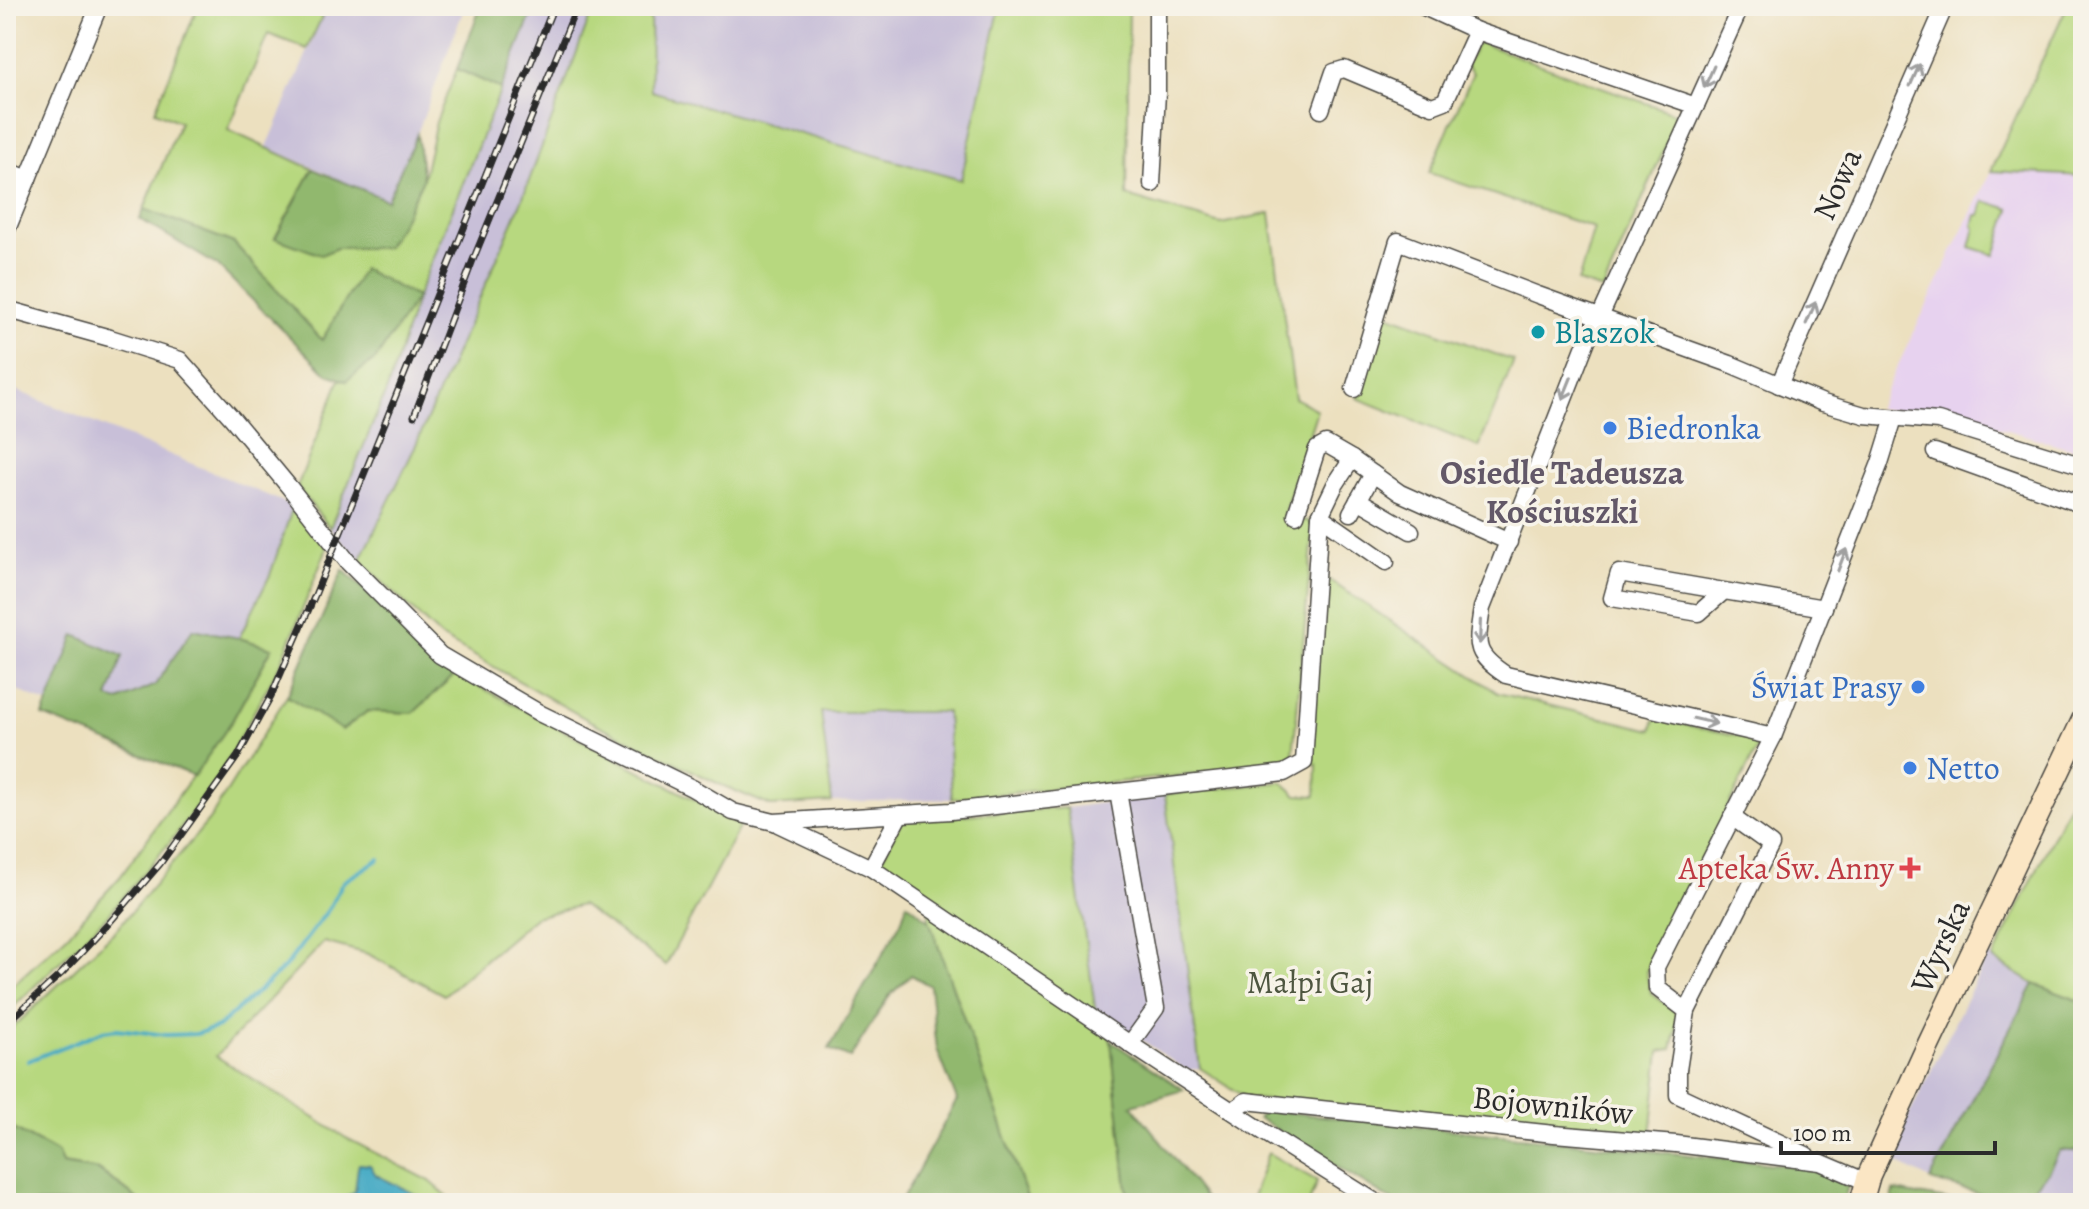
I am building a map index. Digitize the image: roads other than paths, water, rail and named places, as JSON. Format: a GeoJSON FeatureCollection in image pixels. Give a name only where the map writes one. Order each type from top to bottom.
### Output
{"type":"FeatureCollection","features":[{"type":"Feature","properties":{"kind":"street"},"geometry":{"type":"LineString","coordinates":[[1152,184],[1157,93],[1157,6]]}},
{"type":"Feature","properties":{"kind":"street"},"geometry":{"type":"LineString","coordinates":[[1422,6],[1449,12],[1477,31],[1696,106]]}},
{"type":"Feature","properties":{"kind":"street"},"geometry":{"type":"LineString","coordinates":[[1741,6],[1600,317],[1589,335],[1482,608],[1477,638],[1485,662],[1506,675],[1773,737]]}},
{"type":"Feature","properties":{"kind":"street","name":"Nowa"},"geometry":{"type":"LineString","coordinates":[[1779,385],[1945,6]]}},
{"type":"Feature","properties":{"kind":"street"},"geometry":{"type":"LineString","coordinates":[[6,232],[95,7]]}},
{"type":"Feature","properties":{"kind":"street"},"geometry":{"type":"LineString","coordinates":[[1321,110],[1334,72],[1344,69],[1432,106],[1445,101],[1477,31]]}},
{"type":"Feature","properties":{"kind":"street"},"geometry":{"type":"LineString","coordinates":[[6,170],[28,179]]}},
{"type":"Feature","properties":{"kind":"street"},"geometry":{"type":"LineString","coordinates":[[1354,389],[1398,241],[1730,364],[1823,403],[1864,415],[1938,421],[2083,466]]}},
{"type":"Feature","properties":{"kind":"street"},"geometry":{"type":"LineString","coordinates":[[6,309],[180,360],[242,430],[348,562],[440,655],[541,714],[692,788],[733,812],[774,822],[871,868],[1133,1046],[1377,1203]]}},
{"type":"Feature","properties":{"kind":"street"},"geometry":{"type":"LineString","coordinates":[[1687,1011],[1657,988],[1656,967],[1773,737],[1880,463],[1894,418]]}},
{"type":"Feature","properties":{"kind":"street"},"geometry":{"type":"LineString","coordinates":[[1296,515],[1317,449],[1326,444],[1400,493],[1509,542]]}},
{"type":"Feature","properties":{"kind":"street"},"geometry":{"type":"LineString","coordinates":[[1935,452],[2083,505]]}},
{"type":"Feature","properties":{"kind":"street"},"geometry":{"type":"LineString","coordinates":[[774,822],[951,811],[1284,773],[1304,762],[1320,516],[1352,459]]}},
{"type":"Feature","properties":{"kind":"street"},"geometry":{"type":"LineString","coordinates":[[1373,474],[1355,507],[1411,531]]}},
{"type":"Feature","properties":{"kind":"street"},"geometry":{"type":"LineString","coordinates":[[1320,516],[1386,562]]}},
{"type":"Feature","properties":{"kind":"street"},"geometry":{"type":"LineString","coordinates":[[1724,591],[1699,613],[1612,598],[1619,573],[1824,608]]}},
{"type":"Feature","properties":{"kind":"street","name":"Wyrska"},"geometry":{"type":"LineString","coordinates":[[1864,1192],[1927,1048],[2083,720]]}},
{"type":"Feature","properties":{"kind":"street"},"geometry":{"type":"LineString","coordinates":[[1118,792],[1156,1008],[1133,1046]]}},
{"type":"Feature","properties":{"kind":"street"},"geometry":{"type":"LineString","coordinates":[[871,868],[900,814]]}},
{"type":"Feature","properties":{"kind":"street"},"geometry":{"type":"LineString","coordinates":[[1732,817],[1771,845],[1687,1011],[1678,1070],[1678,1095],[1820,1162]]}},
{"type":"Feature","properties":{"kind":"street","name":"Bojowników"},"geometry":{"type":"LineString","coordinates":[[1234,1110],[1246,1101],[1676,1144],[1820,1162],[1864,1192]]}},
{"type":"Feature","properties":{"kind":"water"},"geometry":{"type":"Polygon","coordinates":[[[359,1164],[370,1165],[376,1175],[421,1197],[425,1203],[335,1203],[354,1192],[359,1164]]]}},
{"type":"Feature","properties":{"kind":"waterway"},"geometry":{"type":"LineString","coordinates":[[28,1061],[103,1031],[117,1029],[166,1035],[196,1034],[218,1027],[285,967],[328,910],[343,882],[379,859]]}},
{"type":"Feature","properties":{"kind":"railway"},"geometry":{"type":"LineString","coordinates":[[6,1024],[62,973],[160,864],[238,756],[271,696],[554,6]]}},
{"type":"Feature","properties":{"kind":"railway"},"geometry":{"type":"LineString","coordinates":[[414,416],[473,260],[577,6]]}},
{"type":"Feature","properties":{"kind":"place","name":"Blaszok"},"geometry":{"type":"Point","coordinates":[1538,332]}},
{"type":"Feature","properties":{"kind":"place","name":"Biedronka"},"geometry":{"type":"Point","coordinates":[1610,428]}},
{"type":"Feature","properties":{"kind":"place","name":"Świat Prasy"},"geometry":{"type":"Point","coordinates":[1918,687]}},
{"type":"Feature","properties":{"kind":"place","name":"Netto"},"geometry":{"type":"Point","coordinates":[1910,768]}},
{"type":"Feature","properties":{"kind":"place","name":"Apteka Św. Anny"},"geometry":{"type":"Point","coordinates":[1910,868]}},
{"type":"Feature","properties":{"kind":"district","name":"Osiedle Tadeusza Kościuszki"},"geometry":{"type":"Point","coordinates":[1562,492]}},
{"type":"Feature","properties":{"kind":"park label","name":"Małpi Gaj"},"geometry":{"type":"Point","coordinates":[1310,982]}}]}
